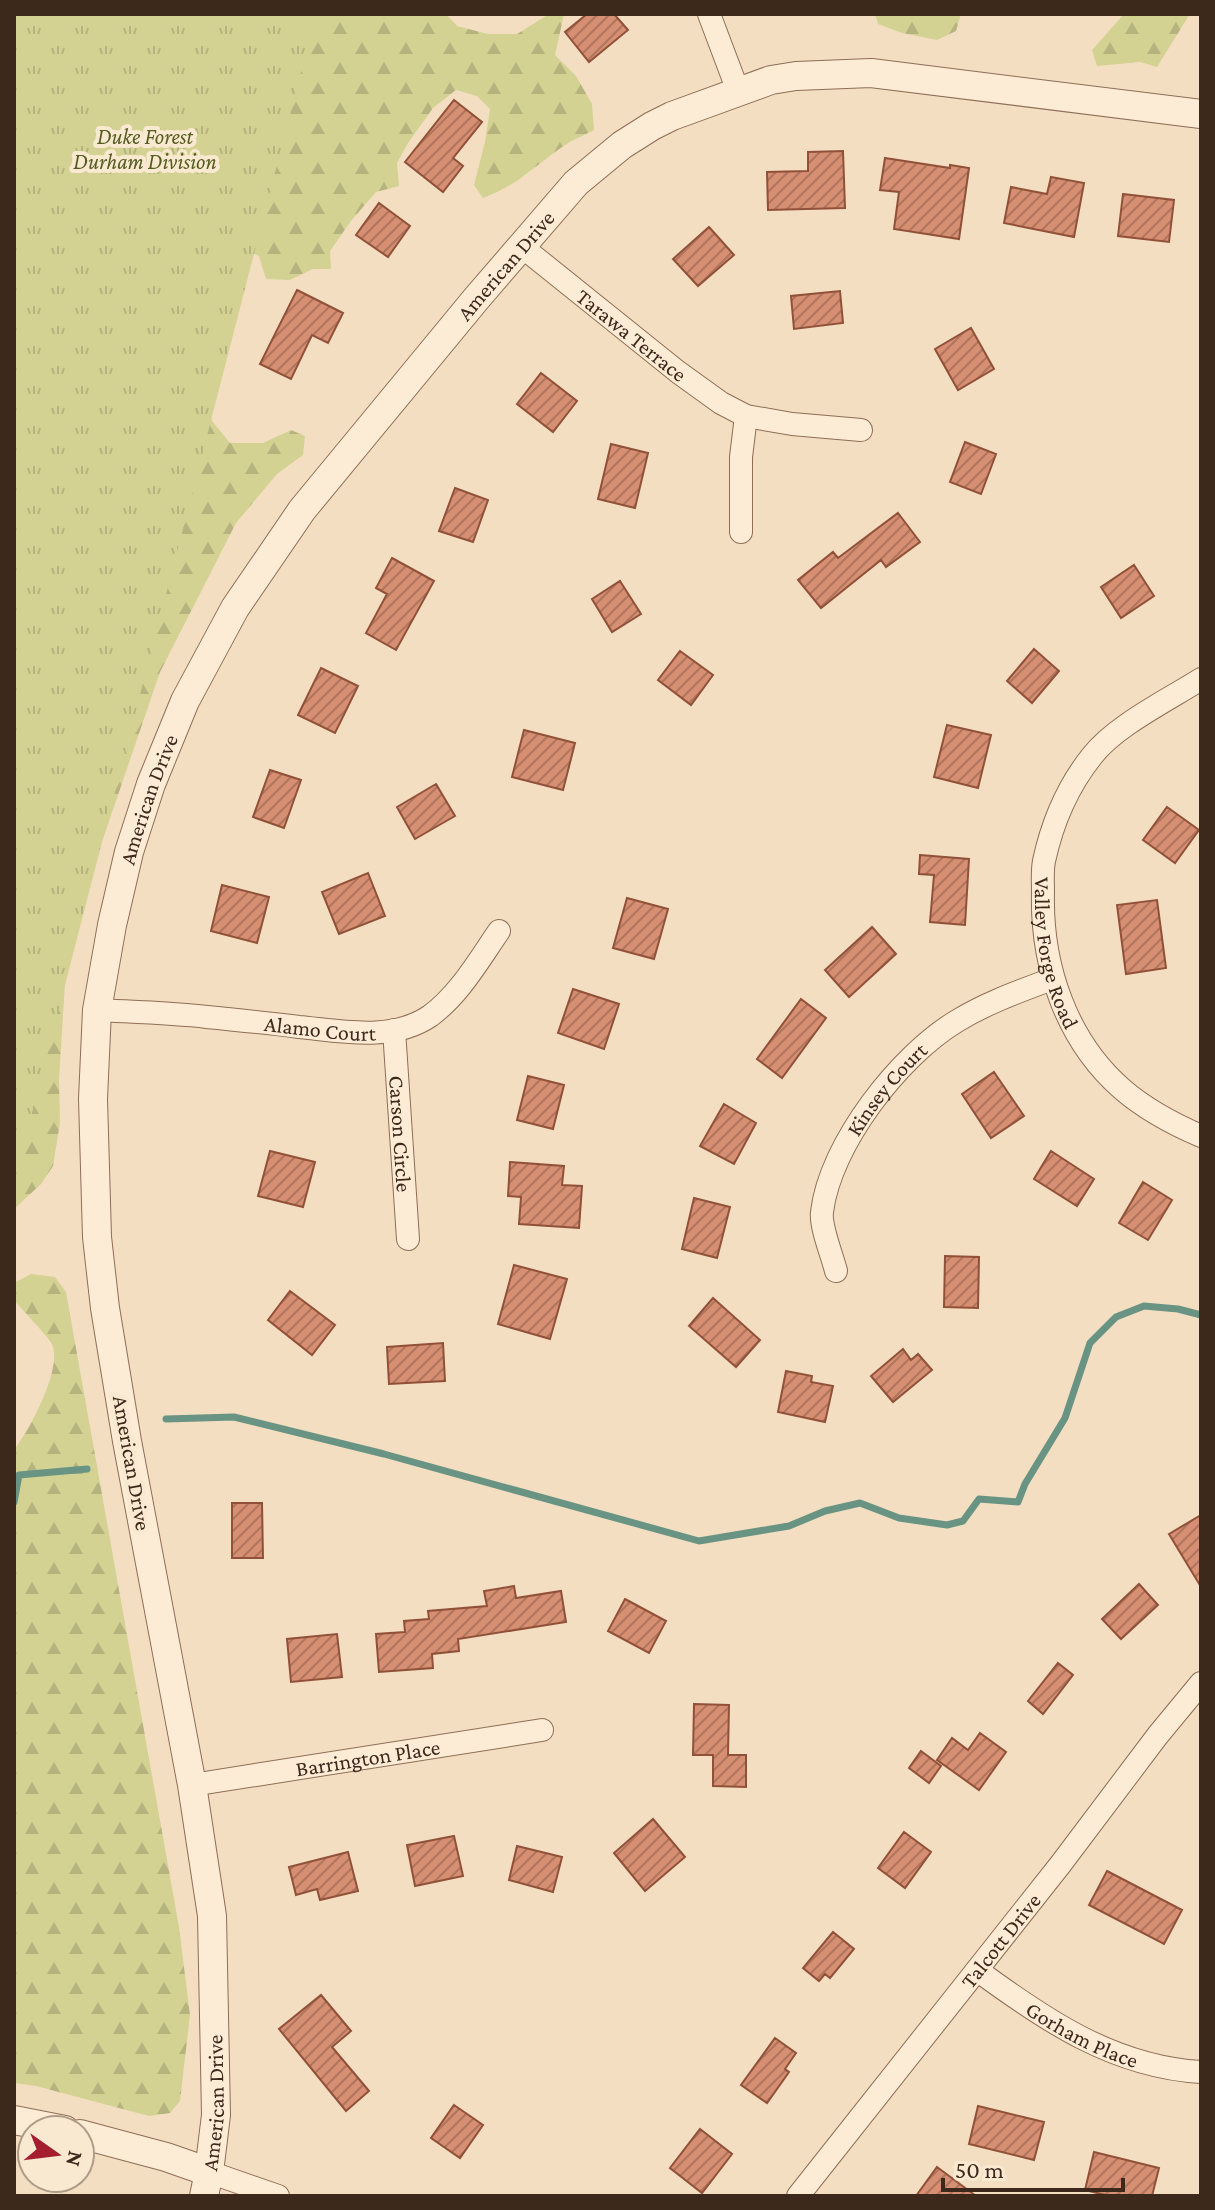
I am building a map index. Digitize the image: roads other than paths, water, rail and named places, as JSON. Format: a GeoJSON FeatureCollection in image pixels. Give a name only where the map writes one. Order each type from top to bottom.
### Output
{"type":"FeatureCollection","features":[{"type":"Feature","properties":{"kind":"street"},"geometry":{"type":"LineString","coordinates":[[709,14],[738,91]]}},
{"type":"Feature","properties":{"kind":"street","name":"American Drive"},"geometry":{"type":"LineString","coordinates":[[207,2184],[216,2115],[213,1945],[204,1858],[105,1308],[94,1180],[93,1099],[97,1010],[118,895],[151,784],[185,701],[235,608],[302,510],[521,246],[576,183],[622,145],[672,116],[771,80],[871,73],[1201,114]]}},
{"type":"Feature","properties":{"kind":"street","name":"Tarawa Terrace"},"geometry":{"type":"LineString","coordinates":[[521,246],[721,403],[746,416],[861,430]]}},
{"type":"Feature","properties":{"kind":"street"},"geometry":{"type":"LineString","coordinates":[[741,532],[741,457],[746,416]]}},
{"type":"Feature","properties":{"kind":"street","name":"Valley Forge Road"},"geometry":{"type":"LineString","coordinates":[[1201,679],[1125,727],[1092,755],[1069,792],[1053,829],[1044,864],[1044,932],[1052,979],[1076,1032],[1095,1061],[1120,1088],[1181,1127],[1201,1136]]}},
{"type":"Feature","properties":{"kind":"street","name":"Alamo Court"},"geometry":{"type":"LineString","coordinates":[[97,1010],[203,1016],[353,1033],[394,1030],[413,1025],[441,1006],[469,975],[499,931]]}},
{"type":"Feature","properties":{"kind":"street","name":"Kinsey Court"},"geometry":{"type":"LineString","coordinates":[[836,1271],[821,1215],[826,1195],[846,1145],[884,1087],[910,1058],[955,1021],[1052,979]]}},
{"type":"Feature","properties":{"kind":"street","name":"Carson Circle"},"geometry":{"type":"LineString","coordinates":[[394,1030],[408,1239]]}},
{"type":"Feature","properties":{"kind":"street","name":"Talcott Drive"},"geometry":{"type":"LineString","coordinates":[[798,2196],[1201,1683]]}},
{"type":"Feature","properties":{"kind":"street","name":"Barrington Place"},"geometry":{"type":"LineString","coordinates":[[192,1785],[542,1730]]}},
{"type":"Feature","properties":{"kind":"street","name":"Gorham Place"},"geometry":{"type":"LineString","coordinates":[[977,1970],[1068,2032],[1106,2050],[1164,2069],[1201,2072]]}},
{"type":"Feature","properties":{"kind":"street"},"geometry":{"type":"LineString","coordinates":[[96,2138],[166,2157],[207,2184],[278,2196]]}},
{"type":"Feature","properties":{"kind":"waterway"},"geometry":{"type":"LineString","coordinates":[[166,1419],[234,1417],[384,1454],[699,1541],[789,1526],[825,1511],[860,1503],[899,1518],[947,1525],[963,1521],[979,1499],[1018,1502],[1025,1484],[1065,1418],[1090,1343],[1116,1317],[1144,1306],[1201,1315]]}},
{"type":"Feature","properties":{"kind":"waterway"},"geometry":{"type":"LineString","coordinates":[[14,1502],[19,1475],[87,1469]]}},
{"type":"Feature","properties":{"kind":"park label","name":"Duke Forest Durham Division"},"geometry":{"type":"Point","coordinates":[145,148]}}]}
